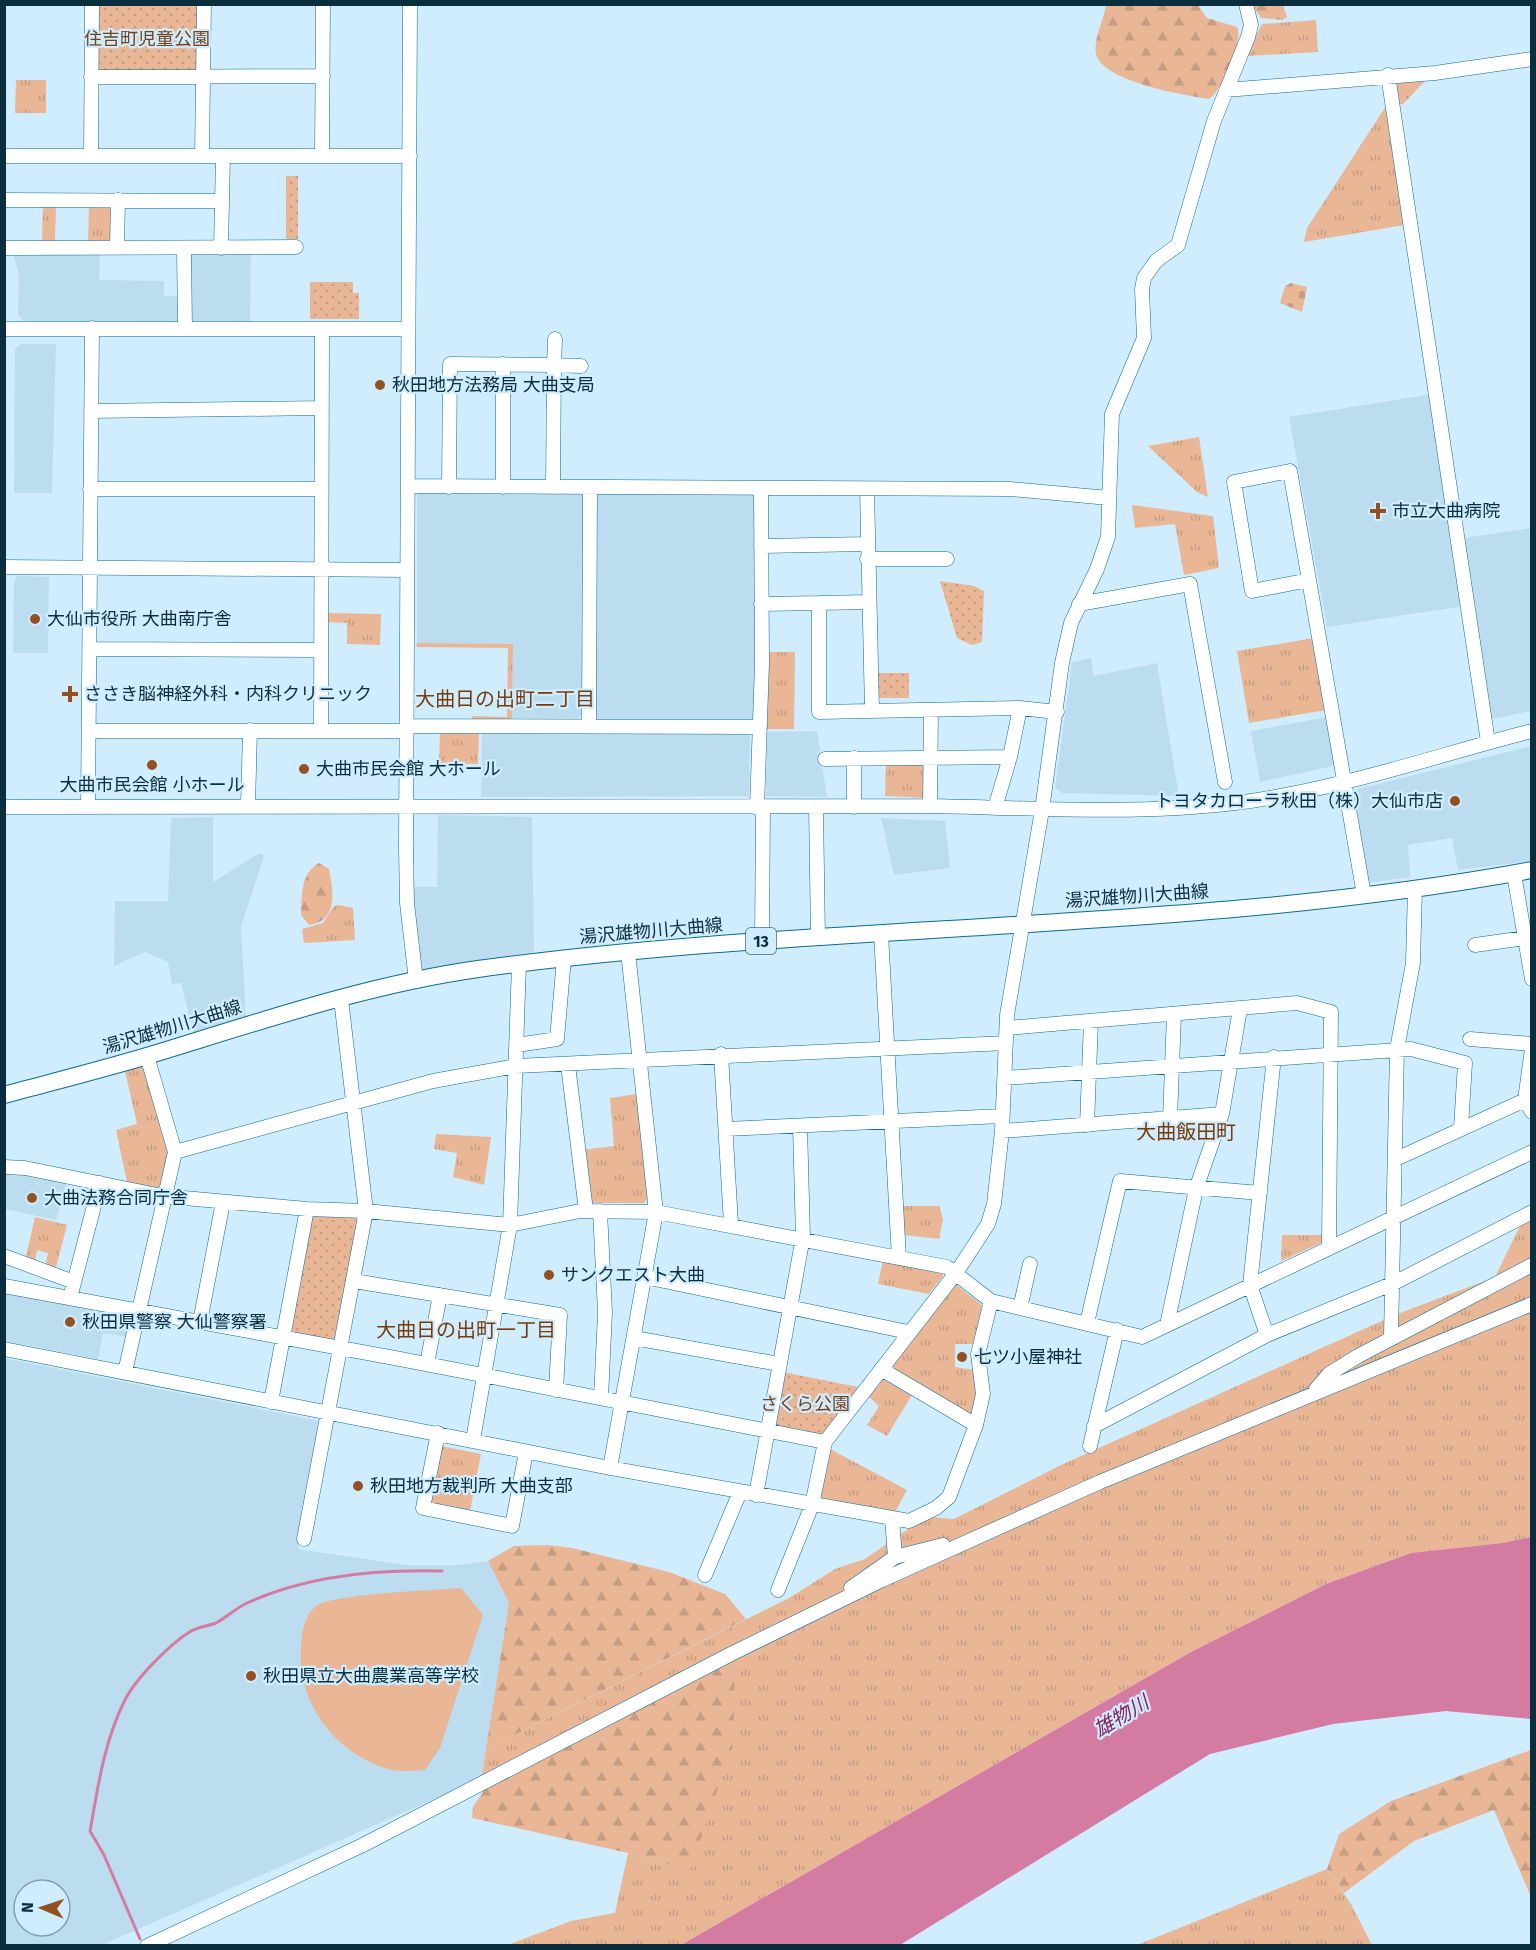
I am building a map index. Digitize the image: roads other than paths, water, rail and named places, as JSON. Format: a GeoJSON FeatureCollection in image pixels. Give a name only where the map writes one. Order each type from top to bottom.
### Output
{"type":"FeatureCollection","features":[{"type":"Feature","properties":{"kind":"main road","name":"湯沢雄物川大曲線"},"geometry":{"type":"LineString","coordinates":[[4,1095],[341,999],[416,981],[519,964],[762,941],[1215,910],[1364,895],[1532,870]]}},
{"type":"Feature","properties":{"kind":"street"},"geometry":{"type":"LineString","coordinates":[[91,156],[92,4]]}},
{"type":"Feature","properties":{"kind":"street"},"geometry":{"type":"LineString","coordinates":[[202,156],[204,4]]}},
{"type":"Feature","properties":{"kind":"street"},"geometry":{"type":"LineString","coordinates":[[322,156],[324,4]]}},
{"type":"Feature","properties":{"kind":"street"},"geometry":{"type":"LineString","coordinates":[[410,4],[406,808],[407,903],[416,981]]}},
{"type":"Feature","properties":{"kind":"street"},"geometry":{"type":"LineString","coordinates":[[778,1590],[812,1505],[825,1442],[956,1273],[988,1224],[994,1204],[1002,1124],[1006,1036],[1021,923],[1057,712],[1066,641],[1079,604],[1103,555],[1108,537],[1110,429],[1118,396],[1144,338],[1146,326],[1142,289],[1144,278],[1156,261],[1178,245],[1214,121],[1248,37],[1251,25],[1246,4]]}},
{"type":"Feature","properties":{"kind":"street"},"geometry":{"type":"LineString","coordinates":[[1226,90],[1388,75],[1435,73],[1532,59]]}},
{"type":"Feature","properties":{"kind":"street"},"geometry":{"type":"LineString","coordinates":[[1388,75],[1488,742]]}},
{"type":"Feature","properties":{"kind":"street"},"geometry":{"type":"LineString","coordinates":[[91,77],[323,76]]}},
{"type":"Feature","properties":{"kind":"street"},"geometry":{"type":"LineString","coordinates":[[4,156],[410,156]]}},
{"type":"Feature","properties":{"kind":"street"},"geometry":{"type":"LineString","coordinates":[[221,248],[222,156]]}},
{"type":"Feature","properties":{"kind":"street"},"geometry":{"type":"LineString","coordinates":[[4,200],[222,201]]}},
{"type":"Feature","properties":{"kind":"street"},"geometry":{"type":"LineString","coordinates":[[117,247],[118,200]]}},
{"type":"Feature","properties":{"kind":"street"},"geometry":{"type":"LineString","coordinates":[[4,248],[296,247]]}},
{"type":"Feature","properties":{"kind":"street"},"geometry":{"type":"LineString","coordinates":[[184,248],[185,328]]}},
{"type":"Feature","properties":{"kind":"street"},"geometry":{"type":"LineString","coordinates":[[88,806],[92,328]]}},
{"type":"Feature","properties":{"kind":"street"},"geometry":{"type":"LineString","coordinates":[[4,329],[408,329]]}},
{"type":"Feature","properties":{"kind":"street"},"geometry":{"type":"LineString","coordinates":[[321,731],[322,329]]}},
{"type":"Feature","properties":{"kind":"street"},"geometry":{"type":"LineString","coordinates":[[553,487],[555,339]]}},
{"type":"Feature","properties":{"kind":"street"},"geometry":{"type":"LineString","coordinates":[[449,487],[450,364],[581,366]]}},
{"type":"Feature","properties":{"kind":"street"},"geometry":{"type":"LineString","coordinates":[[503,364],[503,486]]}},
{"type":"Feature","properties":{"kind":"street"},"geometry":{"type":"LineString","coordinates":[[91,411],[322,408]]}},
{"type":"Feature","properties":{"kind":"street"},"geometry":{"type":"LineString","coordinates":[[1309,580],[1252,591],[1234,482],[1290,471],[1364,895]]}},
{"type":"Feature","properties":{"kind":"street"},"geometry":{"type":"LineString","coordinates":[[408,486],[1010,489],[1109,498]]}},
{"type":"Feature","properties":{"kind":"street"},"geometry":{"type":"LineString","coordinates":[[589,725],[590,488]]}},
{"type":"Feature","properties":{"kind":"street"},"geometry":{"type":"LineString","coordinates":[[90,489],[321,489]]}},
{"type":"Feature","properties":{"kind":"street"},"geometry":{"type":"LineString","coordinates":[[761,489],[762,941]]}},
{"type":"Feature","properties":{"kind":"street"},"geometry":{"type":"LineString","coordinates":[[867,489],[872,710]]}},
{"type":"Feature","properties":{"kind":"street"},"geometry":{"type":"LineString","coordinates":[[761,546],[867,544]]}},
{"type":"Feature","properties":{"kind":"street"},"geometry":{"type":"LineString","coordinates":[[867,559],[947,559]]}},
{"type":"Feature","properties":{"kind":"street"},"geometry":{"type":"LineString","coordinates":[[4,567],[407,570]]}},
{"type":"Feature","properties":{"kind":"street"},"geometry":{"type":"LineString","coordinates":[[1079,604],[1190,584],[1225,782]]}},
{"type":"Feature","properties":{"kind":"street"},"geometry":{"type":"LineString","coordinates":[[761,603],[868,602]]}},
{"type":"Feature","properties":{"kind":"street"},"geometry":{"type":"LineString","coordinates":[[819,603],[819,712],[1020,708],[1057,712]]}},
{"type":"Feature","properties":{"kind":"street"},"geometry":{"type":"LineString","coordinates":[[90,649],[321,650]]}},
{"type":"Feature","properties":{"kind":"street"},"geometry":{"type":"LineString","coordinates":[[995,808],[1010,757],[1020,708]]}},
{"type":"Feature","properties":{"kind":"street"},"geometry":{"type":"LineString","coordinates":[[930,806],[931,710]]}},
{"type":"Feature","properties":{"kind":"street"},"geometry":{"type":"LineString","coordinates":[[89,731],[321,731],[589,725],[760,727]]}},
{"type":"Feature","properties":{"kind":"street"},"geometry":{"type":"LineString","coordinates":[[248,807],[250,730]]}},
{"type":"Feature","properties":{"kind":"street"},"geometry":{"type":"LineString","coordinates":[[4,807],[760,808],[930,806],[1041,810],[1206,806],[1271,798],[1345,781],[1532,731]]}},
{"type":"Feature","properties":{"kind":"street"},"geometry":{"type":"LineString","coordinates":[[825,759],[1010,757]]}},
{"type":"Feature","properties":{"kind":"street"},"geometry":{"type":"LineString","coordinates":[[854,758],[854,807]]}},
{"type":"Feature","properties":{"kind":"street"},"geometry":{"type":"LineString","coordinates":[[816,807],[818,938]]}},
{"type":"Feature","properties":{"kind":"street"},"geometry":{"type":"LineString","coordinates":[[1514,874],[1528,937],[1532,979]]}},
{"type":"Feature","properties":{"kind":"street"},"geometry":{"type":"LineString","coordinates":[[1391,1336],[1394,1283],[1397,1049],[1413,963],[1415,888]]}},
{"type":"Feature","properties":{"kind":"street"},"geometry":{"type":"LineString","coordinates":[[881,934],[899,1258]]}},
{"type":"Feature","properties":{"kind":"street"},"geometry":{"type":"LineString","coordinates":[[1475,945],[1528,937]]}},
{"type":"Feature","properties":{"kind":"street"},"geometry":{"type":"LineString","coordinates":[[610,1468],[656,1212],[628,952]]}},
{"type":"Feature","properties":{"kind":"street"},"geometry":{"type":"LineString","coordinates":[[517,1045],[558,1039],[564,958]]}},
{"type":"Feature","properties":{"kind":"street"},"geometry":{"type":"LineString","coordinates":[[473,1440],[510,1225],[519,964]]}},
{"type":"Feature","properties":{"kind":"street"},"geometry":{"type":"LineString","coordinates":[[304,1539],[326,1412],[354,1281],[366,1211],[341,999]]}},
{"type":"Feature","properties":{"kind":"street"},"geometry":{"type":"LineString","coordinates":[[175,1152],[433,1081],[516,1065],[568,1065],[639,1058],[888,1047],[1006,1036],[1091,1021],[1297,1004],[1330,1012],[1329,1248]]}},
{"type":"Feature","properties":{"kind":"street"},"geometry":{"type":"LineString","coordinates":[[1167,1325],[1196,1189],[1222,1114],[1240,1009]]}},
{"type":"Feature","properties":{"kind":"street"},"geometry":{"type":"LineString","coordinates":[[1170,1119],[1174,1015]]}},
{"type":"Feature","properties":{"kind":"street"},"geometry":{"type":"LineString","coordinates":[[1087,1125],[1091,1021]]}},
{"type":"Feature","properties":{"kind":"street"},"geometry":{"type":"LineString","coordinates":[[1470,1039],[1532,1044]]}},
{"type":"Feature","properties":{"kind":"street"},"geometry":{"type":"LineString","coordinates":[[1005,1078],[1411,1049],[1465,1063],[1461,1128]]}},
{"type":"Feature","properties":{"kind":"street"},"geometry":{"type":"LineString","coordinates":[[1396,1159],[1461,1128],[1528,1106],[1532,1049]]}},
{"type":"Feature","properties":{"kind":"street"},"geometry":{"type":"LineString","coordinates":[[721,1054],[731,1224]]}},
{"type":"Feature","properties":{"kind":"street"},"geometry":{"type":"LineString","coordinates":[[124,1372],[162,1196],[175,1152],[147,1056]]}},
{"type":"Feature","properties":{"kind":"street"},"geometry":{"type":"LineString","coordinates":[[1267,1335],[1250,1285],[1274,1057]]}},
{"type":"Feature","properties":{"kind":"street"},"geometry":{"type":"LineString","coordinates":[[568,1065],[586,1211]]}},
{"type":"Feature","properties":{"kind":"street"},"geometry":{"type":"LineString","coordinates":[[726,1129],[891,1122],[1087,1125],[1222,1114]]}},
{"type":"Feature","properties":{"kind":"street"},"geometry":{"type":"LineString","coordinates":[[756,1495],[803,1238],[800,1126]]}},
{"type":"Feature","properties":{"kind":"street"},"geometry":{"type":"LineString","coordinates":[[4,1167],[25,1167],[162,1196],[308,1209],[366,1211],[510,1225],[586,1211],[656,1212],[731,1224],[947,1267],[991,1301],[1142,1337],[1532,1152]]}},
{"type":"Feature","properties":{"kind":"street"},"geometry":{"type":"LineString","coordinates":[[1087,1323],[1120,1181],[1260,1193]]}},
{"type":"Feature","properties":{"kind":"street"},"geometry":{"type":"LineString","coordinates":[[70,1298],[100,1183]]}},
{"type":"Feature","properties":{"kind":"street"},"geometry":{"type":"LineString","coordinates":[[200,1322],[223,1202]]}},
{"type":"Feature","properties":{"kind":"street"},"geometry":{"type":"LineString","coordinates":[[271,1402],[308,1209]]}},
{"type":"Feature","properties":{"kind":"street"},"geometry":{"type":"LineString","coordinates":[[600,1211],[605,1312],[601,1398]]}},
{"type":"Feature","properties":{"kind":"street"},"geometry":{"type":"LineString","coordinates":[[1094,1426],[1267,1335],[1394,1283],[1532,1212]]}},
{"type":"Feature","properties":{"kind":"street"},"geometry":{"type":"LineString","coordinates":[[4,1256],[74,1282]]}},
{"type":"Feature","properties":{"kind":"street"},"geometry":{"type":"LineString","coordinates":[[1020,1308],[1030,1264]]}},
{"type":"Feature","properties":{"kind":"street"},"geometry":{"type":"LineString","coordinates":[[1314,1392],[1329,1374],[1391,1336],[1532,1265]]}},
{"type":"Feature","properties":{"kind":"street"},"geometry":{"type":"LineString","coordinates":[[645,1277],[909,1332]]}},
{"type":"Feature","properties":{"kind":"street"},"geometry":{"type":"LineString","coordinates":[[354,1281],[560,1315],[556,1390]]}},
{"type":"Feature","properties":{"kind":"street"},"geometry":{"type":"LineString","coordinates":[[4,1286],[427,1364],[825,1442]]}},
{"type":"Feature","properties":{"kind":"street"},"geometry":{"type":"LineString","coordinates":[[427,1364],[440,1294]]}},
{"type":"Feature","properties":{"kind":"street"},"geometry":{"type":"LineString","coordinates":[[4,1349],[610,1468],[909,1521],[936,1508],[949,1497],[976,1425],[983,1394],[978,1354],[991,1301]]}},
{"type":"Feature","properties":{"kind":"street"},"geometry":{"type":"LineString","coordinates":[[147,1946],[363,1845],[609,1716],[823,1609],[960,1544],[1314,1392],[1532,1304]]}},
{"type":"Feature","properties":{"kind":"street"},"geometry":{"type":"LineString","coordinates":[[1090,1446],[1117,1330]]}},
{"type":"Feature","properties":{"kind":"street"},"geometry":{"type":"LineString","coordinates":[[1391,1336],[1432,1343]]}},
{"type":"Feature","properties":{"kind":"street"},"geometry":{"type":"LineString","coordinates":[[634,1338],[779,1364]]}},
{"type":"Feature","properties":{"kind":"street"},"geometry":{"type":"LineString","coordinates":[[881,1369],[976,1425]]}},
{"type":"Feature","properties":{"kind":"street"},"geometry":{"type":"LineString","coordinates":[[438,1433],[423,1508],[512,1526],[526,1452]]}},
{"type":"Feature","properties":{"kind":"street"},"geometry":{"type":"LineString","coordinates":[[705,1575],[740,1492]]}},
{"type":"Feature","properties":{"kind":"street"},"geometry":{"type":"LineString","coordinates":[[892,1519],[895,1557]]}},
{"type":"Feature","properties":{"kind":"street"},"geometry":{"type":"LineString","coordinates":[[823,1609],[895,1557],[937,1546],[960,1544]]}},
{"type":"Feature","properties":{"kind":"water","name":"雄物川"},"geometry":{"type":"Polygon","coordinates":[[[1531,1537],[1531,1719],[1446,1711],[1333,1724],[1210,1754],[900,1945],[681,1945],[1191,1652],[1326,1584],[1411,1553],[1502,1543],[1531,1537]]]}},
{"type":"Feature","properties":{"kind":"waterway"},"geometry":{"type":"LineString","coordinates":[[140,1939],[104,1855],[90,1831],[103,1764],[112,1732],[125,1700],[145,1672],[191,1631],[216,1623],[243,1605],[270,1594],[318,1580],[343,1576],[392,1571],[442,1571]]}},
{"type":"Feature","properties":{"kind":"place","name":"秋田地方法務局 大曲支局"},"geometry":{"type":"Point","coordinates":[380,385]}},
{"type":"Feature","properties":{"kind":"place","name":"市立大曲病院"},"geometry":{"type":"Point","coordinates":[1378,511]}},
{"type":"Feature","properties":{"kind":"place","name":"大仙市役所 大曲南庁舎"},"geometry":{"type":"Point","coordinates":[35,619]}},
{"type":"Feature","properties":{"kind":"place","name":"ささき脳神経外科・内科クリニック"},"geometry":{"type":"Point","coordinates":[70,694]}},
{"type":"Feature","properties":{"kind":"place","name":"大曲市民会館 小ホール"},"geometry":{"type":"Point","coordinates":[152,765]}},
{"type":"Feature","properties":{"kind":"place","name":"大曲市民会館 大ホール"},"geometry":{"type":"Point","coordinates":[304,769]}},
{"type":"Feature","properties":{"kind":"place","name":"トヨタカローラ秋田（株）大仙市店"},"geometry":{"type":"Point","coordinates":[1455,801]}},
{"type":"Feature","properties":{"kind":"place","name":"大曲法務合同庁舎"},"geometry":{"type":"Point","coordinates":[32,1198]}},
{"type":"Feature","properties":{"kind":"place","name":"サンクエスト大曲"},"geometry":{"type":"Point","coordinates":[549,1275]}},
{"type":"Feature","properties":{"kind":"place","name":"秋田県警察 大仙警察署"},"geometry":{"type":"Point","coordinates":[70,1322]}},
{"type":"Feature","properties":{"kind":"place","name":"七ツ小屋神社"},"geometry":{"type":"Point","coordinates":[962,1357]}},
{"type":"Feature","properties":{"kind":"place","name":"秋田地方裁判所 大曲支部"},"geometry":{"type":"Point","coordinates":[358,1486]}},
{"type":"Feature","properties":{"kind":"place","name":"秋田県立大曲農業高等学校"},"geometry":{"type":"Point","coordinates":[251,1676]}},
{"type":"Feature","properties":{"kind":"district","name":"大曲日の出町二丁目"},"geometry":{"type":"Point","coordinates":[505,699]}},
{"type":"Feature","properties":{"kind":"district","name":"大曲飯田町"},"geometry":{"type":"Point","coordinates":[1186,1132]}},
{"type":"Feature","properties":{"kind":"district","name":"大曲日の出町一丁目"},"geometry":{"type":"Point","coordinates":[466,1330]}},
{"type":"Feature","properties":{"kind":"park label","name":"住吉町児童公園"},"geometry":{"type":"Point","coordinates":[147,39]}},
{"type":"Feature","properties":{"kind":"park label","name":"さくら公園"},"geometry":{"type":"Point","coordinates":[805,1404]}}]}
